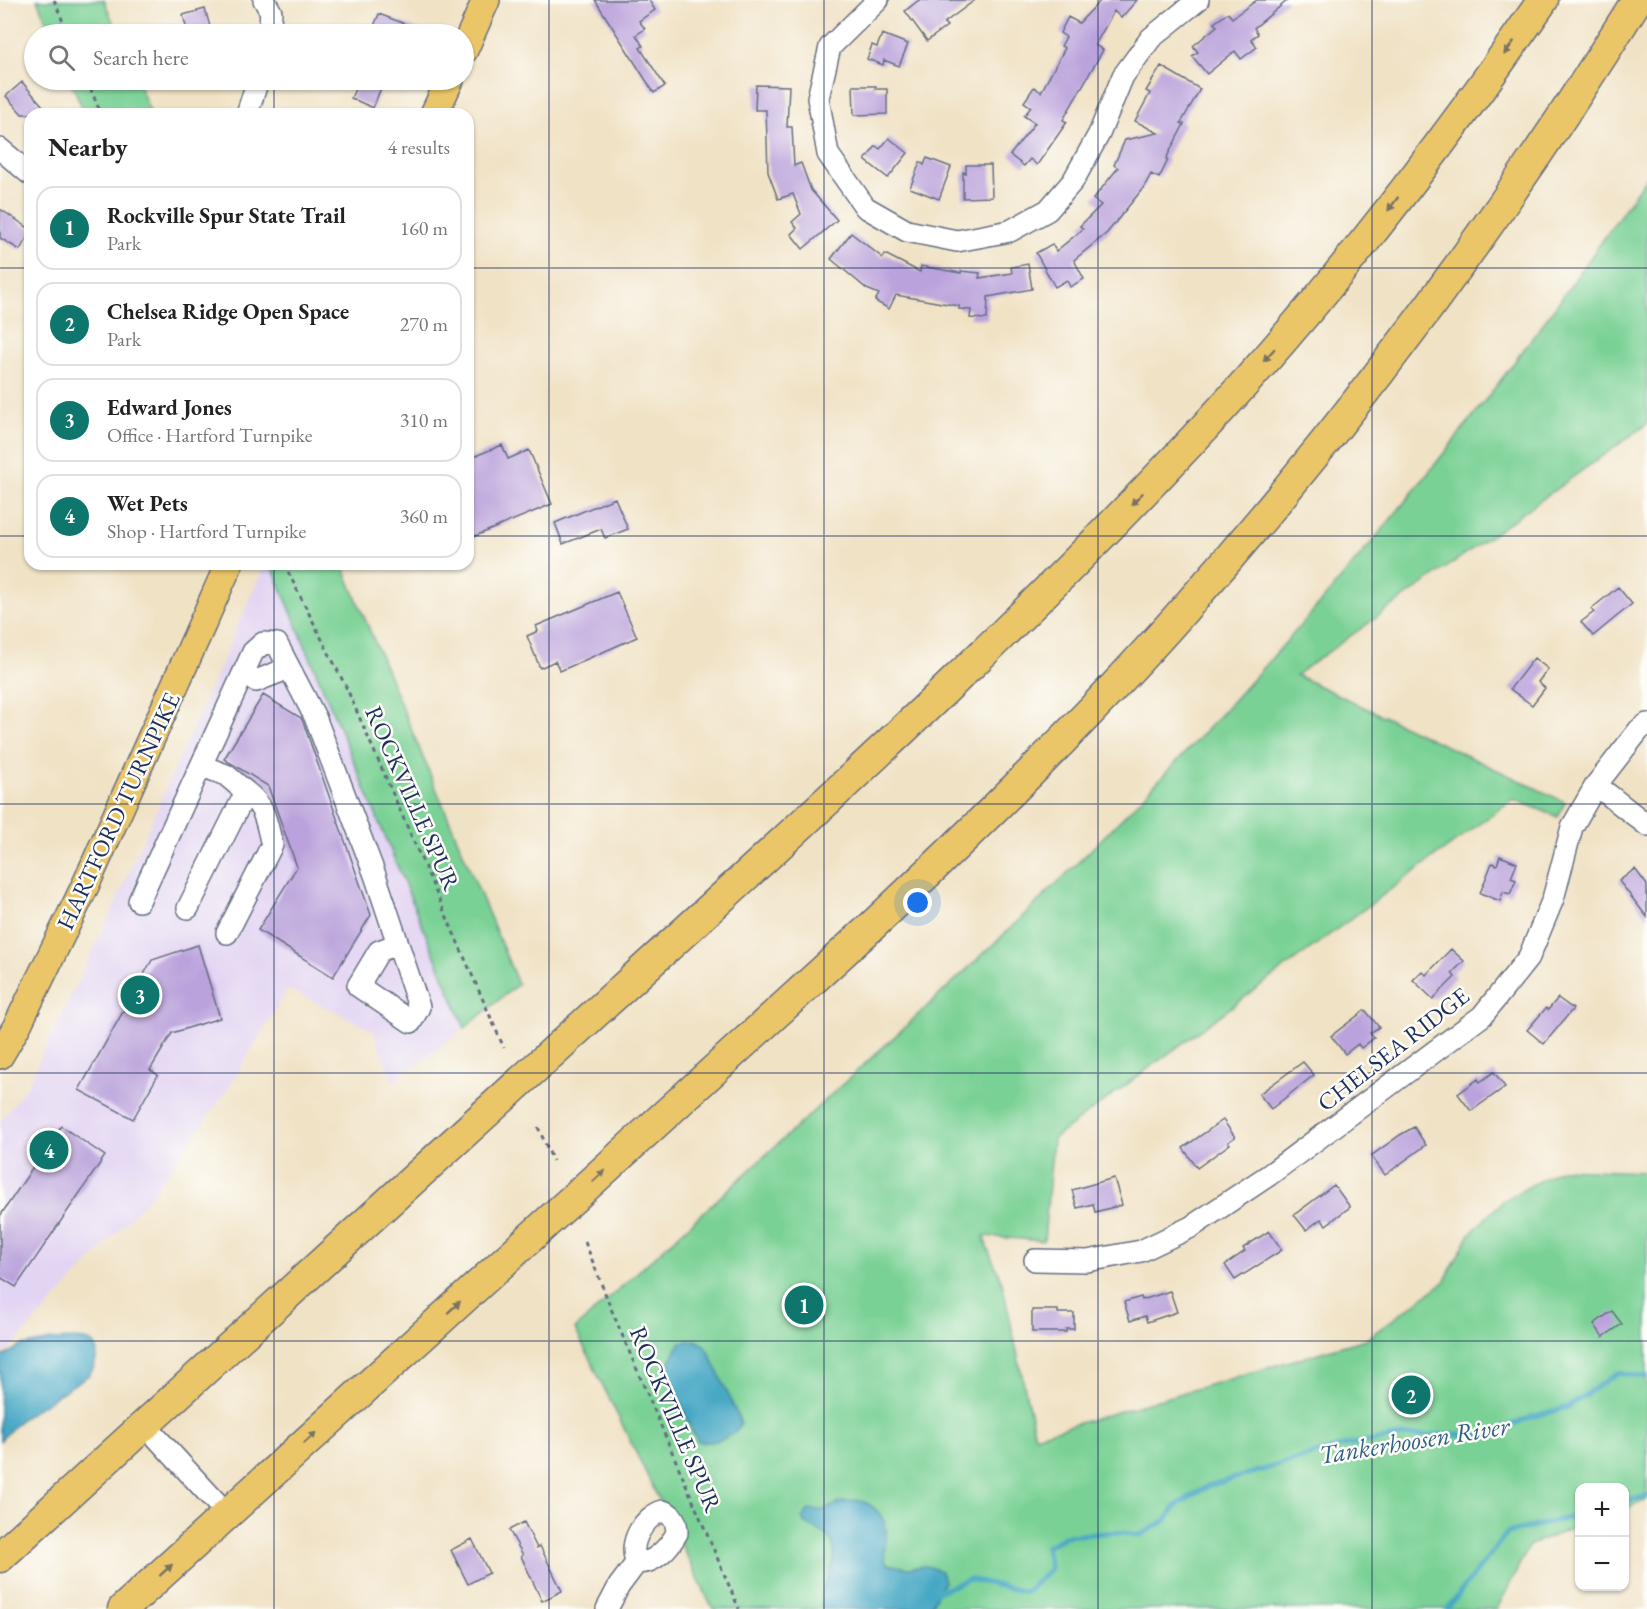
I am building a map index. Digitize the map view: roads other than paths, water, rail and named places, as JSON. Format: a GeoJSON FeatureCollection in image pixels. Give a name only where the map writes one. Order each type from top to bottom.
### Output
{"type":"FeatureCollection","features":[{"type":"Feature","properties":{"kind":"highway"},"geometry":{"type":"LineString","coordinates":[[0,1557],[870,763],[1014,624],[1097,540],[1246,381],[1337,275],[1453,124],[1543,0]]}},
{"type":"Feature","properties":{"kind":"highway"},"geometry":{"type":"LineString","coordinates":[[123,1609],[879,920],[975,828],[1098,703],[1255,528],[1377,374],[1510,192],[1577,94],[1637,0]]}},
{"type":"Feature","properties":{"kind":"main road"},"geometry":{"type":"LineString","coordinates":[[474,27],[486,0]]}},
{"type":"Feature","properties":{"kind":"main road"},"geometry":{"type":"LineString","coordinates":[[437,108],[445,90]]}},
{"type":"Feature","properties":{"kind":"main road","name":"HARTFORD TURNPIKE"},"geometry":{"type":"LineString","coordinates":[[0,1055],[17,1026],[86,884],[227,570]]}},
{"type":"Feature","properties":{"kind":"street"},"geometry":{"type":"LineString","coordinates":[[264,0],[271,12],[270,24]]}},
{"type":"Feature","properties":{"kind":"street"},"geometry":{"type":"LineString","coordinates":[[878,0],[830,47],[818,98],[828,154],[865,207],[907,231],[957,241],[1010,231],[1048,210],[1073,181],[1100,134],[1123,76],[1151,38],[1198,0]]}},
{"type":"Feature","properties":{"kind":"street"},"geometry":{"type":"LineString","coordinates":[[249,108],[255,90]]}},
{"type":"Feature","properties":{"kind":"street"},"geometry":{"type":"LineString","coordinates":[[0,148],[24,169]]}},
{"type":"Feature","properties":{"kind":"street"},"geometry":{"type":"LineString","coordinates":[[139,901],[253,652],[263,643],[277,644],[315,717],[375,875],[398,944]]}},
{"type":"Feature","properties":{"kind":"street"},"geometry":{"type":"LineString","coordinates":[[243,672],[256,681],[279,672],[287,664]]}},
{"type":"Feature","properties":{"kind":"street","name":"CHELSEA RIDGE"},"geometry":{"type":"LineString","coordinates":[[1035,1260],[1086,1261],[1141,1251],[1191,1227],[1269,1175],[1482,1016],[1529,957],[1553,899],[1572,827],[1596,785],[1639,730],[1647,724]]}},
{"type":"Feature","properties":{"kind":"street"},"geometry":{"type":"LineString","coordinates":[[202,766],[226,776],[258,800],[272,845],[227,933]]}},
{"type":"Feature","properties":{"kind":"street"},"geometry":{"type":"LineString","coordinates":[[1596,785],[1647,825]]}},
{"type":"Feature","properties":{"kind":"street"},"geometry":{"type":"LineString","coordinates":[[188,908],[246,792]]}},
{"type":"Feature","properties":{"kind":"street"},"geometry":{"type":"LineString","coordinates":[[145,1425],[227,1514]]}},
{"type":"Feature","properties":{"kind":"street"},"geometry":{"type":"LineString","coordinates":[[607,1609],[619,1586],[637,1562]]}},
{"type":"Feature","properties":{"kind":"water"},"geometry":{"type":"Polygon","coordinates":[[[77,1339],[95,1345],[97,1355],[92,1371],[21,1419],[0,1441],[0,1358],[21,1346],[51,1340],[77,1339]]]}},
{"type":"Feature","properties":{"kind":"water"},"geometry":{"type":"Polygon","coordinates":[[[696,1340],[704,1345],[710,1354],[741,1423],[729,1436],[710,1442],[698,1441],[692,1431],[668,1370],[668,1365],[681,1342],[696,1340]]]}},
{"type":"Feature","properties":{"kind":"water"},"geometry":{"type":"Polygon","coordinates":[[[857,1500],[873,1507],[883,1520],[886,1527],[884,1551],[887,1564],[908,1568],[926,1566],[941,1571],[944,1582],[929,1609],[822,1609],[822,1595],[833,1565],[834,1550],[832,1543],[824,1533],[809,1525],[802,1518],[809,1510],[824,1510],[839,1503],[857,1500]]]}},
{"type":"Feature","properties":{"kind":"waterway","name":"Tankerhoosen River"},"geometry":{"type":"LineString","coordinates":[[933,1594],[969,1579],[1026,1592],[1050,1569],[1046,1547],[1066,1536],[1116,1532],[1140,1535],[1166,1520],[1177,1505],[1208,1486],[1347,1445],[1403,1436],[1492,1433],[1531,1417],[1568,1407],[1617,1373],[1647,1377]]}},
{"type":"Feature","properties":{"kind":"waterway","name":"Tankerhoosen River"},"geometry":{"type":"LineString","coordinates":[[1629,1501],[1647,1496]]}},
{"type":"Feature","properties":{"kind":"waterway","name":"Tankerhoosen River"},"geometry":{"type":"LineString","coordinates":[[1447,1609],[1507,1533],[1575,1516]]}},
{"type":"Feature","properties":{"kind":"place","name":"Edward Jones"},"geometry":{"type":"Point","coordinates":[140,995]}},
{"type":"Feature","properties":{"kind":"place","name":"Wet Pets"},"geometry":{"type":"Point","coordinates":[49,1150]}},
{"type":"Feature","properties":{"kind":"place","name":"Rockville Spur State Trail"},"geometry":{"type":"Point","coordinates":[804,1305]}},
{"type":"Feature","properties":{"kind":"place","name":"Chelsea Ridge Open Space"},"geometry":{"type":"Point","coordinates":[1411,1395]}}]}
